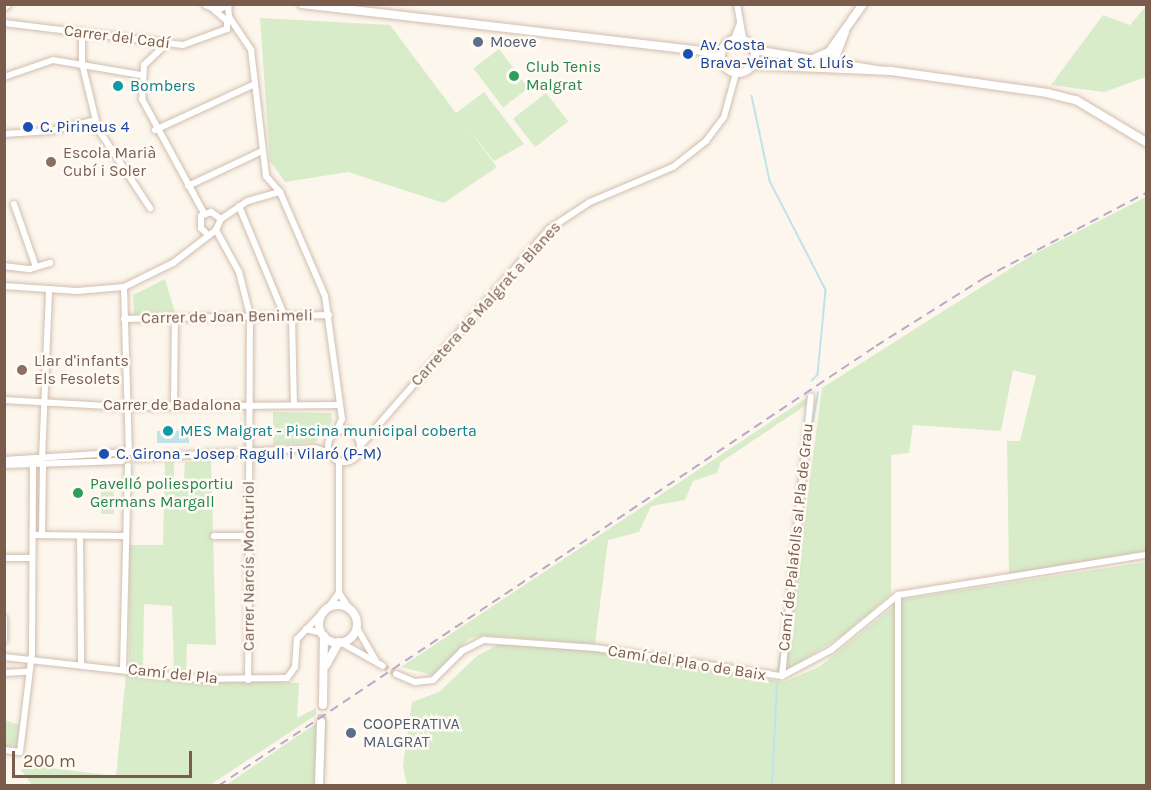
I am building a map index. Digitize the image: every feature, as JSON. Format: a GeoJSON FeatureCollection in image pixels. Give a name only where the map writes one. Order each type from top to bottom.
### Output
{"type":"FeatureCollection","features":[{"type":"Feature","properties":{"kind":"street"},"geometry":{"type":"LineString","coordinates":[[4,8],[9,4]]}},
{"type":"Feature","properties":{"kind":"street"},"geometry":{"type":"LineString","coordinates":[[302,4],[704,51],[721,59],[736,73],[753,64],[833,63],[1076,100],[1146,142]]}},
{"type":"Feature","properties":{"kind":"street"},"geometry":{"type":"LineString","coordinates":[[737,4],[743,39],[754,50],[864,72],[879,70]]}},
{"type":"Feature","properties":{"kind":"street"},"geometry":{"type":"LineString","coordinates":[[806,62],[829,52],[845,32],[862,4]]}},
{"type":"Feature","properties":{"kind":"street"},"geometry":{"type":"LineString","coordinates":[[209,6],[228,5],[229,17],[251,50],[262,151],[272,184],[280,192],[318,273],[329,315],[342,419],[349,430],[355,434],[368,435]]}},
{"type":"Feature","properties":{"kind":"street","name":"Carrer del Cadí"},"geometry":{"type":"LineString","coordinates":[[4,23],[167,43],[192,43],[227,28],[227,21],[209,6]]}},
{"type":"Feature","properties":{"kind":"street"},"geometry":{"type":"LineString","coordinates":[[734,39],[740,22]]}},
{"type":"Feature","properties":{"kind":"street"},"geometry":{"type":"LineString","coordinates":[[82,32],[82,63],[96,120],[150,208]]}},
{"type":"Feature","properties":{"kind":"street"},"geometry":{"type":"LineString","coordinates":[[833,63],[842,49],[845,32]]}},
{"type":"Feature","properties":{"kind":"street"},"geometry":{"type":"LineString","coordinates":[[704,51],[724,46],[734,39],[743,39]]}},
{"type":"Feature","properties":{"kind":"street"},"geometry":{"type":"LineString","coordinates":[[167,43],[155,49],[141,75],[142,99],[155,130],[204,213],[221,219]]}},
{"type":"Feature","properties":{"kind":"street"},"geometry":{"type":"LineString","coordinates":[[721,59],[724,46]]}},
{"type":"Feature","properties":{"kind":"street"},"geometry":{"type":"LineString","coordinates":[[842,49],[855,65]]}},
{"type":"Feature","properties":{"kind":"street"},"geometry":{"type":"LineString","coordinates":[[753,64],[754,50]]}},
{"type":"Feature","properties":{"kind":"street"},"geometry":{"type":"LineString","coordinates":[[829,52],[833,63]]}},
{"type":"Feature","properties":{"kind":"street"},"geometry":{"type":"LineString","coordinates":[[4,77],[53,60],[82,63],[141,75]]}},
{"type":"Feature","properties":{"kind":"street"},"geometry":{"type":"LineString","coordinates":[[833,63],[864,72]]}},
{"type":"Feature","properties":{"kind":"street","name":"Carretera de Malgrat a Blanes"},"geometry":{"type":"LineString","coordinates":[[360,446],[549,229],[590,202],[673,167],[706,141],[727,110],[736,73]]}},
{"type":"Feature","properties":{"kind":"street"},"geometry":{"type":"LineString","coordinates":[[155,130],[255,84]]}},
{"type":"Feature","properties":{"kind":"street"},"geometry":{"type":"LineString","coordinates":[[4,134],[50,131],[96,120]]}},
{"type":"Feature","properties":{"kind":"street"},"geometry":{"type":"LineString","coordinates":[[188,186],[262,151]]}},
{"type":"Feature","properties":{"kind":"street"},"geometry":{"type":"LineString","coordinates":[[267,194],[272,184]]}},
{"type":"Feature","properties":{"kind":"street"},"geometry":{"type":"LineString","coordinates":[[4,286],[77,291],[124,287],[162,270],[207,234],[216,230],[221,219],[239,206],[267,194],[280,192]]}},
{"type":"Feature","properties":{"kind":"street"},"geometry":{"type":"LineString","coordinates":[[14,204],[36,267]]}},
{"type":"Feature","properties":{"kind":"street"},"geometry":{"type":"LineString","coordinates":[[239,206],[288,317],[294,405]]}},
{"type":"Feature","properties":{"kind":"street"},"geometry":{"type":"LineString","coordinates":[[204,213],[199,224],[207,234]]}},
{"type":"Feature","properties":{"kind":"street","name":"Carrer Narcís Monturiol"},"geometry":{"type":"LineString","coordinates":[[216,230],[239,272],[250,315],[248,680]]}},
{"type":"Feature","properties":{"kind":"street"},"geometry":{"type":"LineString","coordinates":[[4,266],[36,267],[50,262]]}},
{"type":"Feature","properties":{"kind":"street"},"geometry":{"type":"LineString","coordinates":[[123,669],[123,536],[128,466],[125,457],[124,287]]}},
{"type":"Feature","properties":{"kind":"street"},"geometry":{"type":"LineString","coordinates":[[42,535],[43,402],[49,289]]}},
{"type":"Feature","properties":{"kind":"street","name":"Carrer de Joan Benimeli"},"geometry":{"type":"LineString","coordinates":[[124,319],[329,315]]}},
{"type":"Feature","properties":{"kind":"street"},"geometry":{"type":"LineString","coordinates":[[174,406],[175,318]]}},
{"type":"Feature","properties":{"kind":"street","name":"Camí de Palafolls al Pla de Grau"},"geometry":{"type":"LineString","coordinates":[[782,676],[811,397]]}},
{"type":"Feature","properties":{"kind":"street","name":"Carrer de Badalona"},"geometry":{"type":"LineString","coordinates":[[4,400],[125,406],[340,405]]}},
{"type":"Feature","properties":{"kind":"street"},"geometry":{"type":"LineString","coordinates":[[4,460],[135,458],[315,448],[328,442],[342,419]]}},
{"type":"Feature","properties":{"kind":"street"},"geometry":{"type":"LineString","coordinates":[[337,430],[349,430]]}},
{"type":"Feature","properties":{"kind":"street"},"geometry":{"type":"LineString","coordinates":[[343,475],[349,461],[360,446],[355,434]]}},
{"type":"Feature","properties":{"kind":"street"},"geometry":{"type":"LineString","coordinates":[[328,442],[329,453]]}},
{"type":"Feature","properties":{"kind":"street"},"geometry":{"type":"LineString","coordinates":[[306,629],[323,634],[380,665],[339,593],[343,475],[339,461],[329,453],[315,448]]}},
{"type":"Feature","properties":{"kind":"street"},"geometry":{"type":"LineString","coordinates":[[128,466],[135,458]]}},
{"type":"Feature","properties":{"kind":"street"},"geometry":{"type":"LineString","coordinates":[[4,465],[33,464],[42,461]]}},
{"type":"Feature","properties":{"kind":"street"},"geometry":{"type":"LineString","coordinates":[[339,461],[349,461]]}},
{"type":"Feature","properties":{"kind":"street"},"geometry":{"type":"LineString","coordinates":[[4,750],[20,752],[26,672],[30,658],[33,464]]}},
{"type":"Feature","properties":{"kind":"street"},"geometry":{"type":"LineString","coordinates":[[33,535],[123,536]]}},
{"type":"Feature","properties":{"kind":"street"},"geometry":{"type":"LineString","coordinates":[[80,536],[81,663]]}},
{"type":"Feature","properties":{"kind":"street"},"geometry":{"type":"LineString","coordinates":[[214,536],[249,536]]}},
{"type":"Feature","properties":{"kind":"street"},"geometry":{"type":"LineString","coordinates":[[898,786],[898,595],[1146,555]]}},
{"type":"Feature","properties":{"kind":"street"},"geometry":{"type":"LineString","coordinates":[[4,558],[32,558]]}},
{"type":"Feature","properties":{"kind":"street","name":"Camí del Pla"},"geometry":{"type":"LineString","coordinates":[[4,657],[248,680],[290,677],[295,645],[306,629],[339,593]]}},
{"type":"Feature","properties":{"kind":"street","name":"Camí del Pla o de Baix"},"geometry":{"type":"LineString","coordinates":[[396,674],[415,682],[433,680],[462,651],[484,640],[596,648],[782,676],[831,650],[898,595]]}},
{"type":"Feature","properties":{"kind":"street"},"geometry":{"type":"LineString","coordinates":[[323,705],[326,666],[323,634],[325,610],[348,607]]}},
{"type":"Feature","properties":{"kind":"street"},"geometry":{"type":"LineString","coordinates":[[4,618],[4,640]]}},
{"type":"Feature","properties":{"kind":"street"},"geometry":{"type":"LineString","coordinates":[[326,666],[339,642],[357,628]]}},
{"type":"Feature","properties":{"kind":"street"},"geometry":{"type":"LineString","coordinates":[[4,673],[26,672]]}},
{"type":"Feature","properties":{"kind":"street"},"geometry":{"type":"LineString","coordinates":[[319,786],[321,722]]}},
{"type":"Feature","properties":{"kind":"green space"},"geometry":{"type":"Polygon","coordinates":[[[1146,6],[1146,77],[1104,92],[1051,85],[1103,15],[1130,25],[1146,6]]]}},
{"type":"Feature","properties":{"kind":"green space"},"geometry":{"type":"Polygon","coordinates":[[[260,18],[390,25],[456,113],[484,92],[524,144],[494,161],[465,125],[497,167],[444,203],[348,172],[285,182],[270,161],[260,18]]]}},
{"type":"Feature","properties":{"kind":"green space"},"geometry":{"type":"Polygon","coordinates":[[[499,49],[528,88],[503,107],[473,68],[499,49]]]}},
{"type":"Feature","properties":{"kind":"green space"},"geometry":{"type":"Polygon","coordinates":[[[546,93],[568,121],[535,147],[513,119],[546,93]]]}},
{"type":"Feature","properties":{"kind":"green space"},"geometry":{"type":"Polygon","coordinates":[[[1146,197],[1146,551],[1009,575],[1007,441],[1020,441],[1036,376],[1013,370],[1001,431],[913,425],[909,453],[891,455],[891,594],[843,635],[785,671],[822,388],[1032,255],[1146,197]]]}},
{"type":"Feature","properties":{"kind":"green space"},"geometry":{"type":"Polygon","coordinates":[[[165,279],[175,313],[134,314],[133,295],[165,279]]]}},
{"type":"Feature","properties":{"kind":"green space"},"geometry":{"type":"Polygon","coordinates":[[[808,397],[809,403],[721,462],[717,473],[693,481],[685,500],[651,506],[639,532],[608,540],[595,644],[486,636],[470,638],[433,675],[401,667],[808,397]]]}},
{"type":"Feature","properties":{"kind":"green space"},"geometry":{"type":"Polygon","coordinates":[[[273,412],[331,413],[332,422],[316,442],[273,445],[273,412]]]}},
{"type":"Feature","properties":{"kind":"green space"},"geometry":{"type":"Polygon","coordinates":[[[211,461],[216,645],[187,644],[186,672],[174,670],[172,606],[144,604],[143,666],[129,663],[129,545],[163,545],[165,462],[174,462],[174,480],[184,481],[185,462],[211,461]]]}},
{"type":"Feature","properties":{"kind":"green space"},"geometry":{"type":"Polygon","coordinates":[[[101,487],[114,487],[114,514],[101,514],[101,487]]]}},
{"type":"Feature","properties":{"kind":"green space"},"geometry":{"type":"Polygon","coordinates":[[[1146,562],[1146,785],[407,786],[403,766],[412,702],[439,692],[478,655],[500,644],[596,651],[784,682],[819,667],[903,599],[1146,562]]]}},
{"type":"Feature","properties":{"kind":"green space"},"geometry":{"type":"Polygon","coordinates":[[[126,675],[299,683],[297,718],[316,708],[316,715],[210,785],[32,785],[21,770],[24,765],[116,776],[126,675]]]}},
{"type":"Feature","properties":{"kind":"green space"},"geometry":{"type":"Polygon","coordinates":[[[327,716],[324,785],[225,786],[280,748],[327,716]]]}},
{"type":"Feature","properties":{"kind":"green space"},"geometry":{"type":"Polygon","coordinates":[[[5,720],[19,725],[17,746],[5,746],[5,720]]]}},
{"type":"Feature","properties":{"kind":"water"},"geometry":{"type":"Polygon","coordinates":[[[157,431],[189,431],[189,443],[157,443],[157,431]]]}},
{"type":"Feature","properties":{"kind":"waterway"},"geometry":{"type":"LineString","coordinates":[[752,96],[770,181],[826,290],[818,375],[812,381]]}},
{"type":"Feature","properties":{"kind":"waterway"},"geometry":{"type":"LineString","coordinates":[[809,443],[818,393]]}},
{"type":"Feature","properties":{"kind":"waterway"},"geometry":{"type":"LineString","coordinates":[[778,672],[783,641]]}},
{"type":"Feature","properties":{"kind":"waterway"},"geometry":{"type":"LineString","coordinates":[[772,786],[777,684]]}},
{"type":"Feature","properties":{"kind":"tunnel"},"geometry":{"type":"LineString","coordinates":[[383,666],[396,674]]}},
{"type":"Feature","properties":{"kind":"tunnel"},"geometry":{"type":"LineString","coordinates":[[321,722],[323,705]]}},
{"type":"Feature","properties":{"kind":"railway"},"geometry":{"type":"LineString","coordinates":[[218,786],[876,346],[984,278],[1146,193]]}},
{"type":"Feature","properties":{"kind":"place","name":"Moeve"},"geometry":{"type":"Point","coordinates":[478,42]}},
{"type":"Feature","properties":{"kind":"place","name":"Av. Costa Brava-Veïnat St. Lluís"},"geometry":{"type":"Point","coordinates":[688,54]}},
{"type":"Feature","properties":{"kind":"place","name":"Club Tenis Malgrat"},"geometry":{"type":"Point","coordinates":[514,76]}},
{"type":"Feature","properties":{"kind":"place","name":"Bombers"},"geometry":{"type":"Point","coordinates":[118,86]}},
{"type":"Feature","properties":{"kind":"place","name":"C. Pirineus 4"},"geometry":{"type":"Point","coordinates":[28,127]}},
{"type":"Feature","properties":{"kind":"place","name":"Escola Marià Cubí i Soler"},"geometry":{"type":"Point","coordinates":[51,162]}},
{"type":"Feature","properties":{"kind":"place","name":"Llar d'infants Els Fesolets"},"geometry":{"type":"Point","coordinates":[22,370]}},
{"type":"Feature","properties":{"kind":"place","name":"MES Malgrat - Piscina municipal coberta"},"geometry":{"type":"Point","coordinates":[168,431]}},
{"type":"Feature","properties":{"kind":"place","name":"C. Girona - Josep Ragull i Vilaró (P-M)"},"geometry":{"type":"Point","coordinates":[104,454]}},
{"type":"Feature","properties":{"kind":"place","name":"Pavelló poliesportiu Germans Margall"},"geometry":{"type":"Point","coordinates":[78,493]}},
{"type":"Feature","properties":{"kind":"place","name":"COOPERATIVA MALGRAT"},"geometry":{"type":"Point","coordinates":[351,733]}}]}
